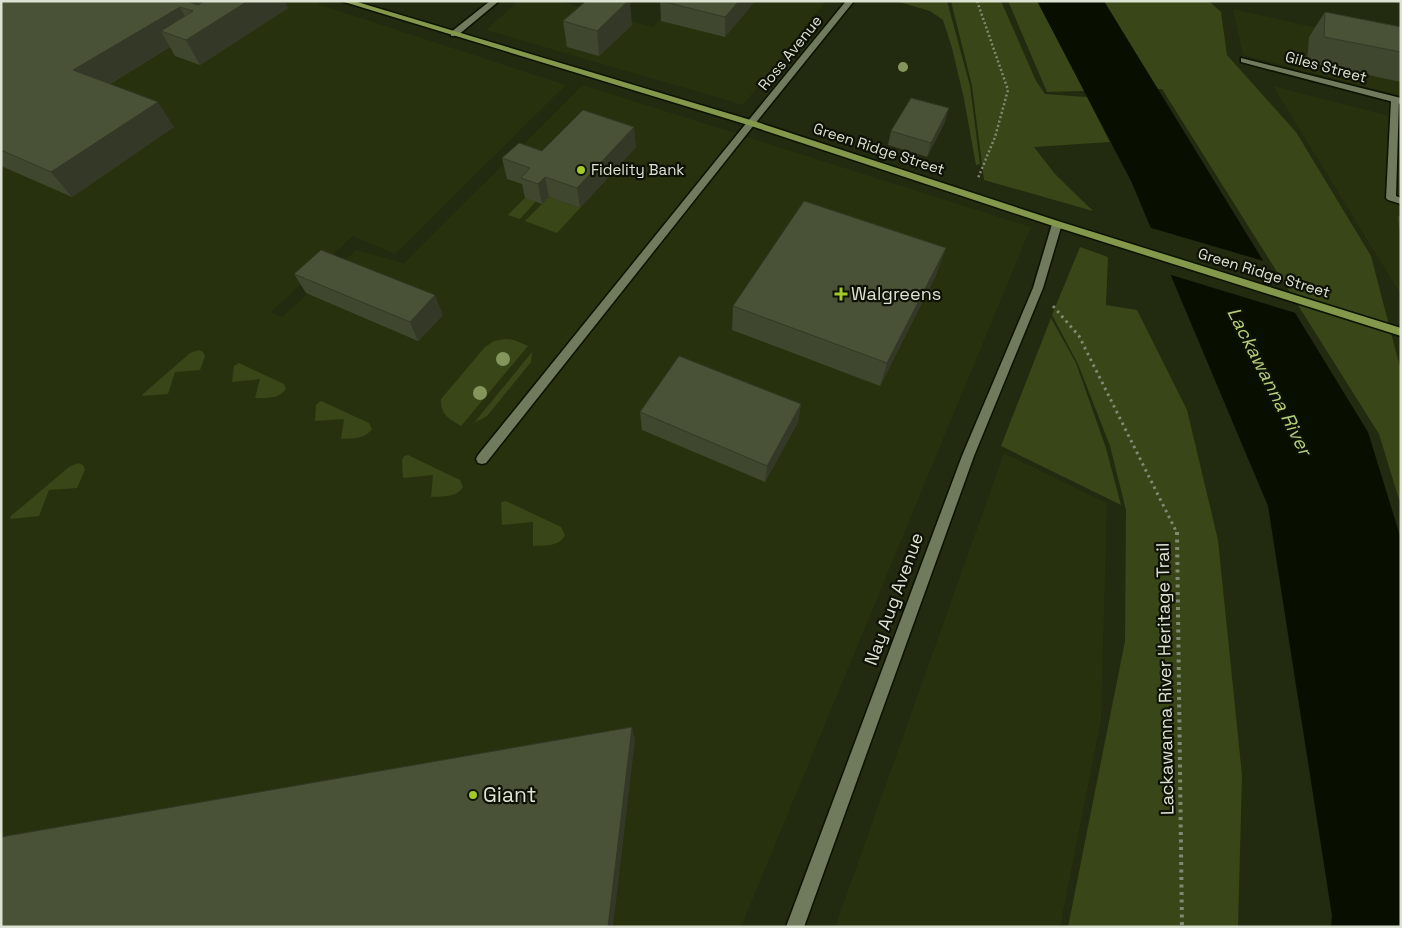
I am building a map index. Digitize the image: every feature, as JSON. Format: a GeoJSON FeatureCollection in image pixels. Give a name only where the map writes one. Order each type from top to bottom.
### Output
{"type":"FeatureCollection","features":[{"type":"Feature","properties":{"kind":"main road","name":"Green Ridge Street"},"geometry":{"type":"LineString","coordinates":[[345,1],[751,123],[1057,224],[1401,332]]}},
{"type":"Feature","properties":{"kind":"street"},"geometry":{"type":"LineString","coordinates":[[454,34],[495,1]]}},
{"type":"Feature","properties":{"kind":"street","name":"Ross Avenue"},"geometry":{"type":"LineString","coordinates":[[482,459],[850,1]]}},
{"type":"Feature","properties":{"kind":"street","name":"Giles Street"},"geometry":{"type":"LineString","coordinates":[[1244,60],[1398,100]]}},
{"type":"Feature","properties":{"kind":"street"},"geometry":{"type":"LineString","coordinates":[[1398,100],[1391,198],[1401,201]]}},
{"type":"Feature","properties":{"kind":"street","name":"Nay Aug Avenue"},"geometry":{"type":"LineString","coordinates":[[795,927],[968,456],[1038,288],[1057,224]]}},
{"type":"Feature","properties":{"kind":"path"},"geometry":{"type":"LineString","coordinates":[[970,196],[995,137],[1008,90],[976,1]]}},
{"type":"Feature","properties":{"kind":"path","name":"Lackawanna River Heritage Trail"},"geometry":{"type":"LineString","coordinates":[[1038,288],[1079,336],[1177,532],[1182,927]]}},
{"type":"Feature","properties":{"kind":"shaded area"},"geometry":{"type":"Polygon","coordinates":[[[1,1],[321,1],[318,4],[566,85],[395,254],[353,236],[271,312],[282,317],[356,250],[404,263],[583,85],[1031,227],[741,927],[1,927],[1,1]]]}},
{"type":"Feature","properties":{"kind":"shaded area"},"geometry":{"type":"Polygon","coordinates":[[[518,1],[558,1],[653,27],[676,1],[826,1],[743,105],[486,30],[518,1]]]}},
{"type":"Feature","properties":{"kind":"shaded area"},"geometry":{"type":"Polygon","coordinates":[[[896,1],[947,1],[970,86],[980,164],[976,165],[964,99],[952,48],[943,20],[930,11],[896,1]]]}},
{"type":"Feature","properties":{"kind":"shaded area"},"geometry":{"type":"Polygon","coordinates":[[[951,1],[1001,1],[1036,81],[1045,94],[1087,97],[1110,142],[1034,147],[1055,174],[1093,211],[984,180],[972,86],[951,1]]]}},
{"type":"Feature","properties":{"kind":"shaded area"},"geometry":{"type":"Polygon","coordinates":[[[1008,1],[1209,1],[1221,12],[1227,55],[1296,132],[1371,256],[1401,371],[1401,506],[1379,434],[1162,89],[1047,92],[1008,1]]]}},
{"type":"Feature","properties":{"kind":"shaded area"},"geometry":{"type":"Polygon","coordinates":[[[1233,9],[1401,47],[1401,96],[1243,55],[1233,9]]]}},
{"type":"Feature","properties":{"kind":"shaded area"},"geometry":{"type":"Polygon","coordinates":[[[1273,86],[1401,119],[1401,295],[1273,86]]]}},
{"type":"Feature","properties":{"kind":"shaded area"},"geometry":{"type":"Polygon","coordinates":[[[549,197],[580,208],[557,233],[525,221],[549,197]]]}},
{"type":"Feature","properties":{"kind":"shaded area"},"geometry":{"type":"Polygon","coordinates":[[[525,198],[536,201],[520,219],[508,215],[525,198]]]}},
{"type":"Feature","properties":{"kind":"shaded area"},"geometry":{"type":"Polygon","coordinates":[[[1080,247],[1108,257],[1106,305],[1137,310],[1187,410],[1218,540],[1242,775],[1238,927],[1068,927],[1125,641],[1126,510],[1110,446],[1078,364],[1052,315],[1080,247]]]}},
{"type":"Feature","properties":{"kind":"shaded area"},"geometry":{"type":"Polygon","coordinates":[[[1051,318],[1076,363],[1106,448],[1121,505],[1001,446],[1051,318]]]}},
{"type":"Feature","properties":{"kind":"shaded area"},"geometry":{"type":"Polygon","coordinates":[[[514,340],[528,346],[461,426],[444,412],[441,399],[485,347],[494,341],[514,340]]]}},
{"type":"Feature","properties":{"kind":"shaded area"},"geometry":{"type":"Polygon","coordinates":[[[199,350],[205,356],[200,370],[175,372],[168,394],[142,396],[190,353],[199,350]]]}},
{"type":"Feature","properties":{"kind":"shaded area"},"geometry":{"type":"Polygon","coordinates":[[[532,352],[531,362],[487,416],[474,423],[532,352]]]}},
{"type":"Feature","properties":{"kind":"shaded area"},"geometry":{"type":"Polygon","coordinates":[[[239,363],[284,384],[286,389],[280,395],[268,398],[255,398],[260,379],[232,382],[234,366],[239,363]]]}},
{"type":"Feature","properties":{"kind":"shaded area"},"geometry":{"type":"Polygon","coordinates":[[[321,401],[369,423],[372,429],[362,437],[341,439],[344,419],[315,421],[316,405],[321,401]]]}},
{"type":"Feature","properties":{"kind":"shaded area"},"geometry":{"type":"Polygon","coordinates":[[[1004,453],[1107,503],[1101,720],[1060,927],[835,927],[1004,453]]]}},
{"type":"Feature","properties":{"kind":"shaded area"},"geometry":{"type":"Polygon","coordinates":[[[408,455],[460,480],[463,487],[453,495],[431,497],[433,475],[403,478],[402,460],[404,456],[408,455]]]}},
{"type":"Feature","properties":{"kind":"shaded area"},"geometry":{"type":"Polygon","coordinates":[[[78,463],[83,465],[85,470],[77,488],[49,490],[39,516],[10,519],[11,516],[69,467],[78,463]]]}},
{"type":"Feature","properties":{"kind":"shaded area"},"geometry":{"type":"Polygon","coordinates":[[[506,501],[561,527],[565,535],[559,542],[533,546],[533,522],[502,525],[501,502],[506,501]]]}},
{"type":"Feature","properties":{"kind":"water","name":"Lackawanna River"},"geometry":{"type":"Polygon","coordinates":[[[1037,1],[1104,1],[1368,432],[1401,539],[1401,927],[1331,927],[1332,916],[1268,506],[1131,181],[1037,1]]]}},
{"type":"Feature","properties":{"kind":"pier"},"geometry":{"type":"Polygon","coordinates":[[[1148,227],[1267,262],[1299,314],[1168,274],[1148,227]]]}},
{"type":"Feature","properties":{"kind":"building"},"geometry":{"type":"Polygon","coordinates":[[[1,1],[190,1],[198,5],[204,1],[248,1],[186,40],[161,31],[193,11],[180,7],[73,70],[158,102],[51,172],[1,150],[1,1]]]}},
{"type":"Feature","properties":{"kind":"building"},"geometry":{"type":"Polygon","coordinates":[[[586,1],[628,1],[597,31],[563,21],[586,1]]]}},
{"type":"Feature","properties":{"kind":"building"},"geometry":{"type":"Polygon","coordinates":[[[661,1],[739,1],[725,17],[661,1]]]}},
{"type":"Feature","properties":{"kind":"building"},"geometry":{"type":"Polygon","coordinates":[[[1325,12],[1401,27],[1401,52],[1324,37],[1325,12]]]}},
{"type":"Feature","properties":{"kind":"building"},"geometry":{"type":"Polygon","coordinates":[[[911,98],[949,108],[931,143],[891,131],[911,98]]]}},
{"type":"Feature","properties":{"kind":"building"},"geometry":{"type":"Polygon","coordinates":[[[583,110],[634,127],[577,188],[545,177],[538,184],[521,178],[530,168],[502,158],[519,143],[542,151],[583,110]]]}},
{"type":"Feature","properties":{"kind":"building","name":"Walgreens"},"geometry":{"type":"Polygon","coordinates":[[[804,201],[946,248],[887,363],[733,306],[804,201]]]}},
{"type":"Feature","properties":{"kind":"building"},"geometry":{"type":"Polygon","coordinates":[[[321,250],[435,295],[410,322],[294,274],[321,250]]]}},
{"type":"Feature","properties":{"kind":"building"},"geometry":{"type":"Polygon","coordinates":[[[679,356],[801,404],[767,466],[640,412],[679,356]]]}},
{"type":"Feature","properties":{"kind":"building","name":"Giant"},"geometry":{"type":"Polygon","coordinates":[[[632,727],[608,927],[1,927],[1,837],[632,727]]]}},
{"type":"Feature","properties":{"kind":"place","name":"Fidelity Bank"},"geometry":{"type":"Point","coordinates":[581,170]}},
{"type":"Feature","properties":{"kind":"place","name":"Walgreens"},"geometry":{"type":"Point","coordinates":[841,294]}},
{"type":"Feature","properties":{"kind":"place","name":"Giant"},"geometry":{"type":"Point","coordinates":[473,795]}}]}
